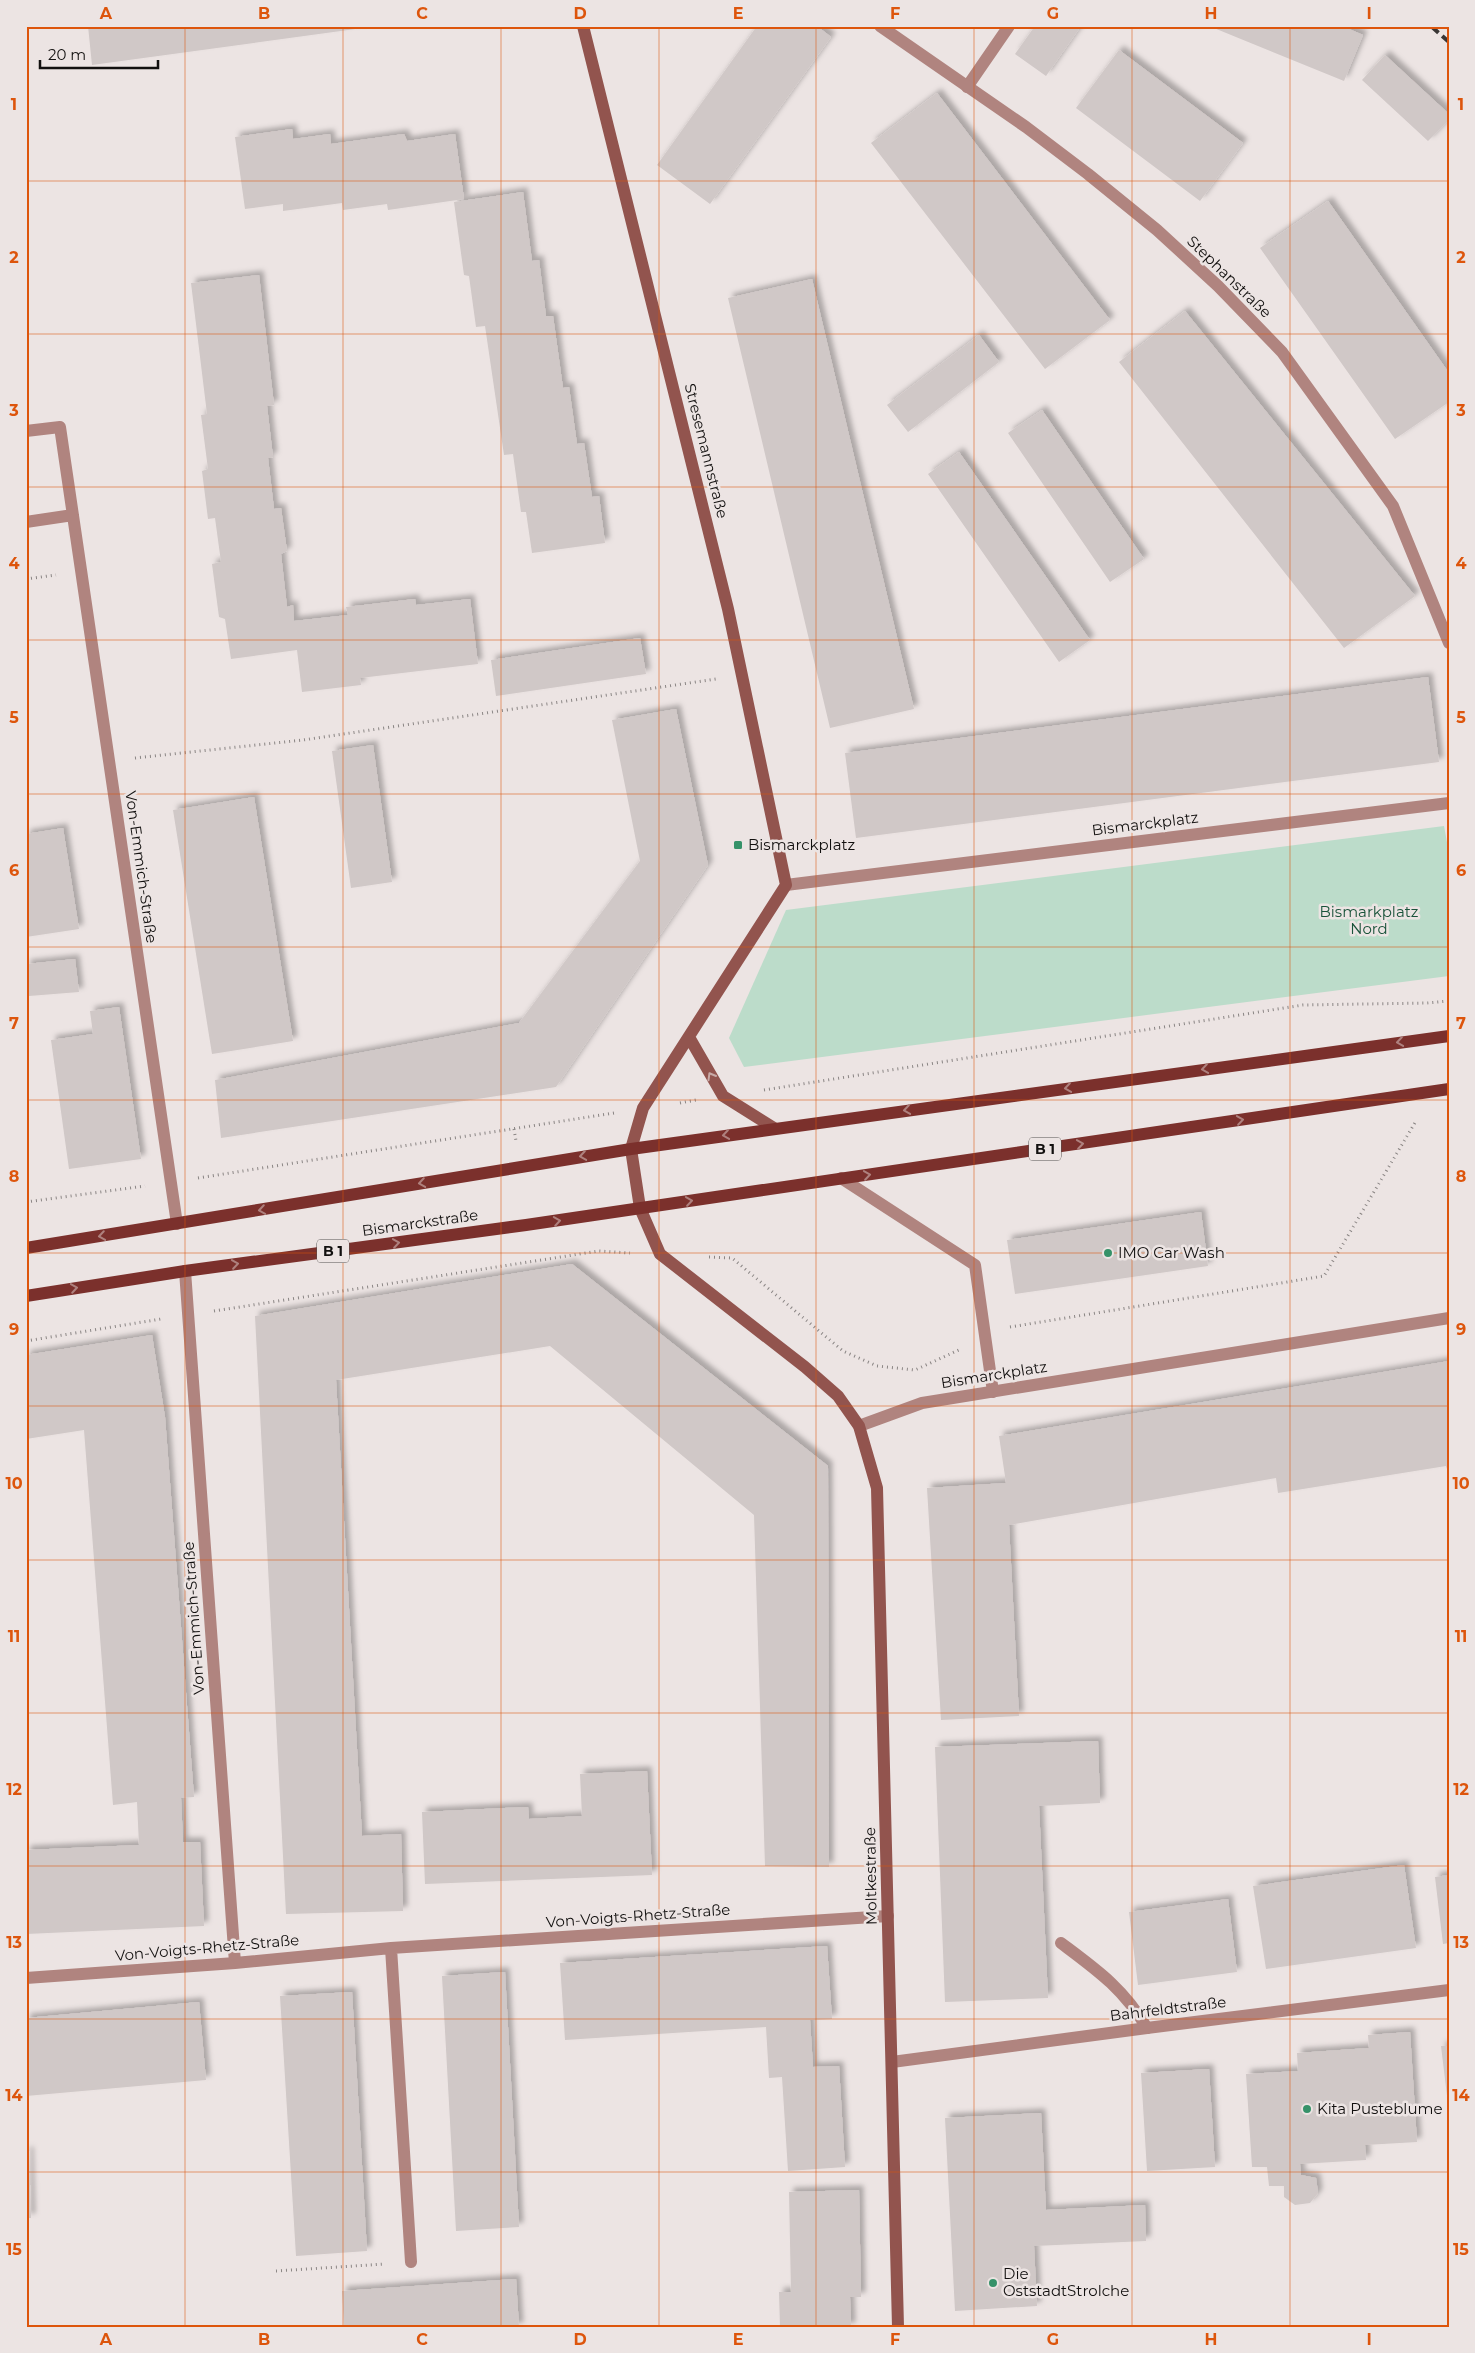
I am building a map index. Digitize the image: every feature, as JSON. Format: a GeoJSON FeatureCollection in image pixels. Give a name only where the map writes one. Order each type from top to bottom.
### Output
{"type":"FeatureCollection","features":[{"type":"Feature","properties":{"kind":"main road"},"geometry":{"type":"LineString","coordinates":[[26,1248],[631,1149],[1449,1036]]}},
{"type":"Feature","properties":{"kind":"main road","name":"B 1"},"geometry":{"type":"LineString","coordinates":[[640,1208],[1449,1089]]}},
{"type":"Feature","properties":{"kind":"main road","name":"Bismarckstraße"},"geometry":{"type":"LineString","coordinates":[[26,1296],[185,1271],[640,1208]]}},
{"type":"Feature","properties":{"kind":"street","name":"Stresemannstraße"},"geometry":{"type":"LineString","coordinates":[[583,26],[728,608],[786,885]]}},
{"type":"Feature","properties":{"kind":"street","name":"Stephanstraße"},"geometry":{"type":"LineString","coordinates":[[880,26],[1026,127],[1157,230],[1218,286],[1282,352],[1393,506],[1449,643]]}},
{"type":"Feature","properties":{"kind":"street"},"geometry":{"type":"LineString","coordinates":[[967,87],[1009,26]]}},
{"type":"Feature","properties":{"kind":"street","name":"Von-Emmich-Straße"},"geometry":{"type":"LineString","coordinates":[[26,431],[60,427],[177,1224]]}},
{"type":"Feature","properties":{"kind":"street"},"geometry":{"type":"LineString","coordinates":[[26,522],[73,516]]}},
{"type":"Feature","properties":{"kind":"street","name":"Bismarckplatz"},"geometry":{"type":"LineString","coordinates":[[786,885],[1449,803]]}},
{"type":"Feature","properties":{"kind":"street"},"geometry":{"type":"LineString","coordinates":[[786,885],[643,1108],[631,1149],[640,1208],[660,1254],[805,1366],[838,1396],[859,1426]]}},
{"type":"Feature","properties":{"kind":"street"},"geometry":{"type":"LineString","coordinates":[[689,1037],[723,1096],[774,1128]]}},
{"type":"Feature","properties":{"kind":"street"},"geometry":{"type":"LineString","coordinates":[[841,1178],[975,1265],[987,1338],[993,1392]]}},
{"type":"Feature","properties":{"kind":"street","name":"Von-Emmich-Straße"},"geometry":{"type":"LineString","coordinates":[[185,1271],[235,1963]]}},
{"type":"Feature","properties":{"kind":"street","name":"Bismarckplatz"},"geometry":{"type":"LineString","coordinates":[[859,1426],[922,1403],[1449,1318]]}},
{"type":"Feature","properties":{"kind":"street","name":"Moltkestraße"},"geometry":{"type":"LineString","coordinates":[[859,1426],[877,1488],[898,2327]]}},
{"type":"Feature","properties":{"kind":"street","name":"Von-Voigts-Rhetz-Straße"},"geometry":{"type":"LineString","coordinates":[[26,1978],[235,1963],[391,1948],[888,1916]]}},
{"type":"Feature","properties":{"kind":"street"},"geometry":{"type":"LineString","coordinates":[[1061,1943],[1109,1979],[1135,2007],[1147,2028]]}},
{"type":"Feature","properties":{"kind":"street"},"geometry":{"type":"LineString","coordinates":[[391,1948],[411,2262]]}},
{"type":"Feature","properties":{"kind":"street","name":"Bahrfeldtstraße"},"geometry":{"type":"LineString","coordinates":[[892,2062],[1449,1990]]}},
{"type":"Feature","properties":{"kind":"path"},"geometry":{"type":"LineString","coordinates":[[109,761],[303,740],[742,675]]}},
{"type":"Feature","properties":{"kind":"path"},"geometry":{"type":"LineString","coordinates":[[26,1202],[171,1182],[1303,1005],[1427,1004],[1449,1001]]}},
{"type":"Feature","properties":{"kind":"path"},"geometry":{"type":"LineString","coordinates":[[732,1258],[843,1351],[877,1366],[914,1370],[1015,1325],[1324,1276],[1415,1121],[1424,1120]]}},
{"type":"Feature","properties":{"kind":"path"},"geometry":{"type":"LineString","coordinates":[[26,1341],[531,1262]]}},
{"type":"Feature","properties":{"kind":"path"},"geometry":{"type":"LineString","coordinates":[[276,2271],[411,2262]]}},
{"type":"Feature","properties":{"kind":"green space","name":"Bismarkplatz Nord"},"geometry":{"type":"Polygon","coordinates":[[[1444,826],[1449,853],[1449,976],[744,1067],[729,1038],[786,910],[1444,826]]]}},
{"type":"Feature","properties":{"kind":"building"},"geometry":{"type":"Polygon","coordinates":[[[88,26],[370,26],[370,27],[92,65],[88,26]]]}},
{"type":"Feature","properties":{"kind":"building"},"geometry":{"type":"Polygon","coordinates":[[[757,26],[817,26],[831,37],[710,204],[657,165],[757,26]]]}},
{"type":"Feature","properties":{"kind":"building"},"geometry":{"type":"Polygon","coordinates":[[[1035,26],[1081,26],[1046,76],[1015,54],[1035,26]]]}},
{"type":"Feature","properties":{"kind":"building"},"geometry":{"type":"Polygon","coordinates":[[[1209,26],[1342,26],[1363,35],[1344,81],[1209,26]]]}},
{"type":"Feature","properties":{"kind":"building"},"geometry":{"type":"Polygon","coordinates":[[[1119,50],[1243,143],[1200,201],[1076,108],[1119,50]]]}},
{"type":"Feature","properties":{"kind":"building"},"geometry":{"type":"Polygon","coordinates":[[[1385,55],[1449,114],[1449,120],[1428,141],[1362,80],[1385,55]]]}},
{"type":"Feature","properties":{"kind":"building"},"geometry":{"type":"Polygon","coordinates":[[[937,93],[1110,320],[1045,369],[871,143],[937,93]]]}},
{"type":"Feature","properties":{"kind":"building"},"geometry":{"type":"Polygon","coordinates":[[[292,129],[293,139],[330,134],[331,144],[404,134],[407,141],[455,134],[464,199],[388,210],[387,204],[343,210],[342,203],[283,211],[283,204],[245,209],[235,137],[292,129]]]}},
{"type":"Feature","properties":{"kind":"building"},"geometry":{"type":"Polygon","coordinates":[[[523,192],[532,261],[539,260],[546,316],[553,316],[563,388],[569,387],[577,444],[584,443],[592,497],[599,496],[605,543],[532,553],[526,512],[521,512],[513,454],[504,455],[485,326],[476,327],[469,276],[464,275],[454,202],[523,192]]]}},
{"type":"Feature","properties":{"kind":"building"},"geometry":{"type":"Polygon","coordinates":[[[1328,201],[1449,373],[1449,402],[1395,439],[1260,248],[1328,201]]]}},
{"type":"Feature","properties":{"kind":"building"},"geometry":{"type":"Polygon","coordinates":[[[259,275],[274,405],[267,406],[273,457],[268,458],[274,509],[281,508],[287,551],[281,554],[287,607],[293,605],[294,621],[348,615],[346,607],[415,599],[416,605],[470,599],[478,664],[360,678],[361,685],[302,692],[297,650],[231,659],[225,619],[219,617],[212,564],[221,562],[215,518],[208,519],[202,471],[208,469],[201,415],[207,414],[191,283],[259,275]]]}},
{"type":"Feature","properties":{"kind":"building"},"geometry":{"type":"Polygon","coordinates":[[[812,279],[914,709],[830,728],[728,298],[812,279]]]}},
{"type":"Feature","properties":{"kind":"building"},"geometry":{"type":"Polygon","coordinates":[[[1185,311],[1415,596],[1344,648],[1119,362],[1185,311]]]}},
{"type":"Feature","properties":{"kind":"building"},"geometry":{"type":"Polygon","coordinates":[[[979,335],[999,362],[908,432],[887,405],[979,335]]]}},
{"type":"Feature","properties":{"kind":"building"},"geometry":{"type":"Polygon","coordinates":[[[1042,410],[1144,559],[1110,582],[1008,433],[1042,410]]]}},
{"type":"Feature","properties":{"kind":"building"},"geometry":{"type":"Polygon","coordinates":[[[959,452],[1090,640],[1059,662],[928,474],[959,452]]]}},
{"type":"Feature","properties":{"kind":"building"},"geometry":{"type":"Polygon","coordinates":[[[640,638],[646,674],[496,696],[491,660],[640,638]]]}},
{"type":"Feature","properties":{"kind":"building"},"geometry":{"type":"Polygon","coordinates":[[[1428,677],[1439,762],[856,838],[845,753],[1428,677]]]}},
{"type":"Feature","properties":{"kind":"building"},"geometry":{"type":"Polygon","coordinates":[[[676,709],[708,865],[556,1087],[221,1138],[215,1080],[519,1023],[640,861],[612,720],[676,709]]]}},
{"type":"Feature","properties":{"kind":"building"},"geometry":{"type":"Polygon","coordinates":[[[373,745],[392,882],[351,888],[332,751],[373,745]]]}},
{"type":"Feature","properties":{"kind":"building"},"geometry":{"type":"Polygon","coordinates":[[[254,797],[293,1041],[212,1054],[173,810],[254,797]]]}},
{"type":"Feature","properties":{"kind":"building"},"geometry":{"type":"Polygon","coordinates":[[[63,828],[79,929],[26,937],[26,834],[63,828]]]}},
{"type":"Feature","properties":{"kind":"building"},"geometry":{"type":"Polygon","coordinates":[[[75,959],[79,992],[29,996],[26,964],[75,959]]]}},
{"type":"Feature","properties":{"kind":"building"},"geometry":{"type":"Polygon","coordinates":[[[119,1007],[141,1159],[69,1169],[51,1040],[93,1034],[90,1011],[119,1007]]]}},
{"type":"Feature","properties":{"kind":"building","name":"IMO Car Wash"},"geometry":{"type":"Polygon","coordinates":[[[1201,1212],[1208,1266],[1015,1294],[1007,1240],[1201,1212]]]}},
{"type":"Feature","properties":{"kind":"building"},"geometry":{"type":"Polygon","coordinates":[[[572,1264],[828,1466],[829,1867],[765,1866],[754,1515],[550,1346],[336,1380],[362,1836],[401,1834],[403,1911],[286,1914],[255,1316],[572,1264]]]}},
{"type":"Feature","properties":{"kind":"building"},"geometry":{"type":"Polygon","coordinates":[[[152,1335],[165,1417],[194,1797],[181,1798],[183,1842],[200,1842],[204,1926],[26,1934],[26,1850],[139,1845],[137,1802],[113,1805],[84,1430],[26,1439],[26,1355],[152,1335]]]}},
{"type":"Feature","properties":{"kind":"building"},"geometry":{"type":"Polygon","coordinates":[[[1449,1361],[1449,1475],[1446,1466],[1278,1493],[1276,1478],[1009,1525],[1019,1716],[941,1720],[927,1488],[1006,1483],[999,1436],[1449,1361]]]}},
{"type":"Feature","properties":{"kind":"building"},"geometry":{"type":"Polygon","coordinates":[[[1098,1741],[1100,1803],[1039,1806],[1048,1998],[945,2002],[935,1747],[1098,1741]]]}},
{"type":"Feature","properties":{"kind":"building"},"geometry":{"type":"Polygon","coordinates":[[[647,1771],[652,1875],[425,1884],[422,1812],[528,1807],[529,1819],[582,1816],[580,1774],[647,1771]]]}},
{"type":"Feature","properties":{"kind":"building"},"geometry":{"type":"Polygon","coordinates":[[[1404,1865],[1416,1948],[1266,1969],[1253,1886],[1404,1865]]]}},
{"type":"Feature","properties":{"kind":"building"},"geometry":{"type":"Polygon","coordinates":[[[1449,1875],[1449,1943],[1443,1944],[1435,1877],[1449,1875]]]}},
{"type":"Feature","properties":{"kind":"building"},"geometry":{"type":"Polygon","coordinates":[[[1228,1899],[1237,1972],[1138,1985],[1129,1912],[1228,1899]]]}},
{"type":"Feature","properties":{"kind":"building"},"geometry":{"type":"Polygon","coordinates":[[[827,1946],[832,2019],[810,2020],[813,2067],[839,2066],[845,2167],[788,2171],[782,2077],[769,2078],[766,2027],[565,2040],[560,1963],[827,1946]]]}},
{"type":"Feature","properties":{"kind":"building"},"geometry":{"type":"Polygon","coordinates":[[[505,1972],[519,2227],[456,2231],[442,1976],[505,1972]]]}},
{"type":"Feature","properties":{"kind":"building"},"geometry":{"type":"Polygon","coordinates":[[[352,1992],[367,2251],[296,2256],[280,1996],[352,1992]]]}},
{"type":"Feature","properties":{"kind":"building"},"geometry":{"type":"Polygon","coordinates":[[[199,2002],[206,2080],[26,2096],[26,2018],[199,2002]]]}},
{"type":"Feature","properties":{"kind":"building"},"geometry":{"type":"Polygon","coordinates":[[[1410,2032],[1417,2142],[1365,2145],[1366,2160],[1300,2164],[1301,2175],[1316,2178],[1318,2193],[1310,2203],[1295,2205],[1284,2197],[1284,2186],[1269,2186],[1267,2167],[1252,2167],[1246,2074],[1298,2071],[1297,2053],[1369,2048],[1368,2035],[1410,2032]]]}},
{"type":"Feature","properties":{"kind":"building"},"geometry":{"type":"Polygon","coordinates":[[[1441,2046],[1449,2046],[1448,2104],[1441,2046]]]}},
{"type":"Feature","properties":{"kind":"building"},"geometry":{"type":"Polygon","coordinates":[[[1209,2069],[1215,2167],[1147,2171],[1141,2073],[1209,2069]]]}},
{"type":"Feature","properties":{"kind":"building"},"geometry":{"type":"Polygon","coordinates":[[[1041,2113],[1046,2210],[1145,2205],[1146,2241],[1034,2246],[1037,2306],[955,2311],[945,2118],[1041,2113]]]}},
{"type":"Feature","properties":{"kind":"building"},"geometry":{"type":"Polygon","coordinates":[[[26,2151],[29,2151],[31,2218],[26,2218],[26,2151]]]}},
{"type":"Feature","properties":{"kind":"building"},"geometry":{"type":"Polygon","coordinates":[[[859,2190],[861,2297],[850,2297],[851,2327],[780,2327],[779,2292],[791,2292],[789,2192],[859,2190]]]}},
{"type":"Feature","properties":{"kind":"building"},"geometry":{"type":"Polygon","coordinates":[[[516,2279],[519,2327],[344,2327],[342,2291],[516,2279]]]}},
{"type":"Feature","properties":{"kind":"railway"},"geometry":{"type":"LineString","coordinates":[[1431,26],[1449,42]]}},
{"type":"Feature","properties":{"kind":"place","name":"Bismarckplatz"},"geometry":{"type":"Point","coordinates":[738,845]}},
{"type":"Feature","properties":{"kind":"place","name":"IMO Car Wash"},"geometry":{"type":"Point","coordinates":[1108,1253]}},
{"type":"Feature","properties":{"kind":"place","name":"Kita Pusteblume"},"geometry":{"type":"Point","coordinates":[1307,2109]}},
{"type":"Feature","properties":{"kind":"place","name":"Die OststadtStrolche"},"geometry":{"type":"Point","coordinates":[993,2283]}}]}
